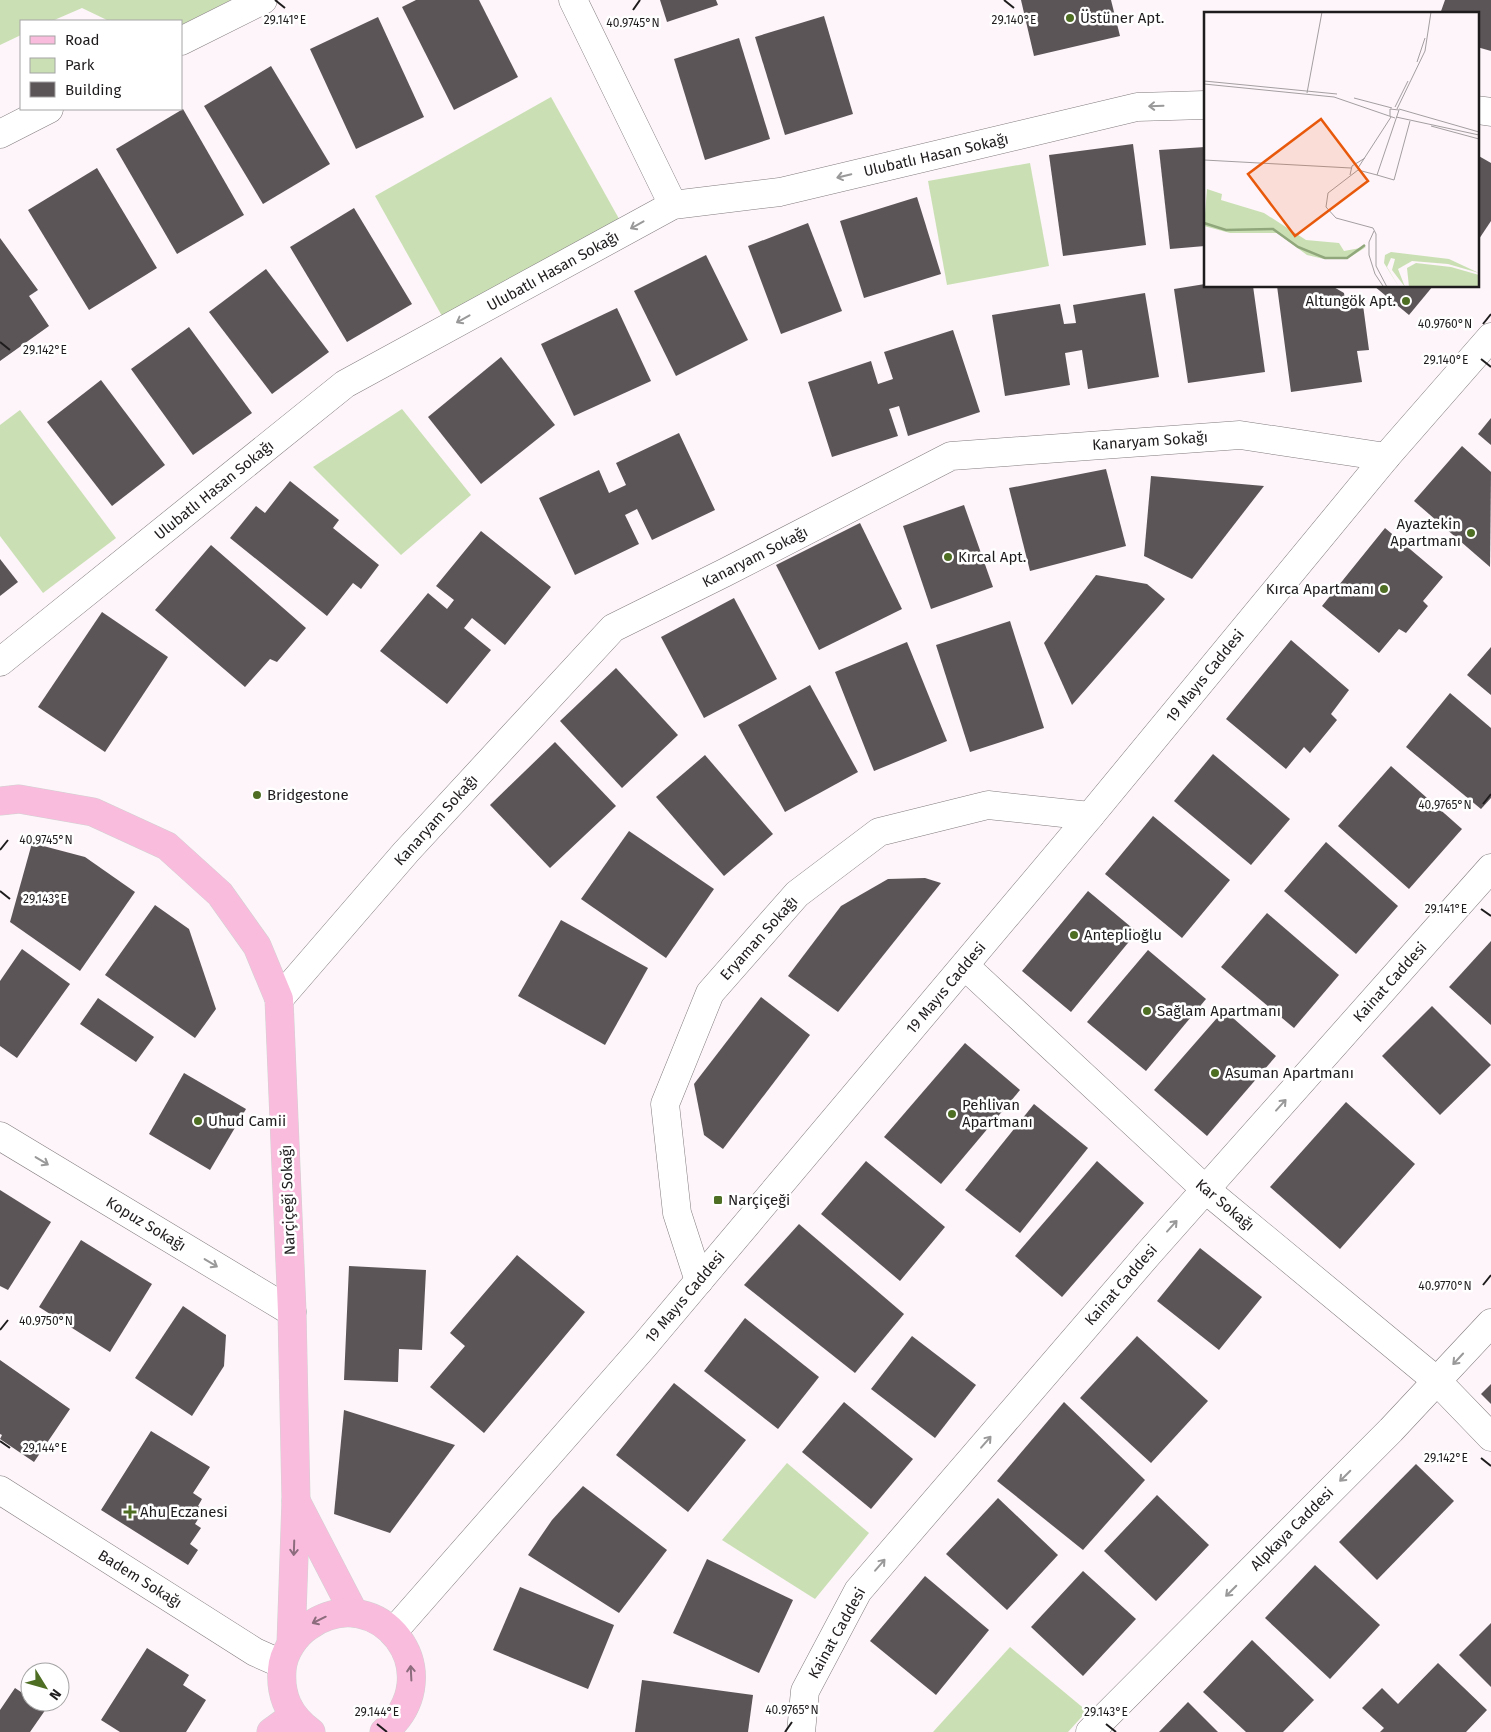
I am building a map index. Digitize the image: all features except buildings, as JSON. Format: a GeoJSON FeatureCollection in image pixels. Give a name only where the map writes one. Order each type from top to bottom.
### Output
{"type":"FeatureCollection","features":[{"type":"Feature","properties":{"kind":"main road","name":"Narçiçeği Sokağı"},"geometry":{"type":"LineString","coordinates":[[0,801],[19,800],[93,812],[167,846],[220,894],[257,946],[279,999],[292,1312],[296,1500],[287,1654],[281,1683],[285,1700],[299,1729]]}},
{"type":"Feature","properties":{"kind":"main road","name":"Narçiçeği Sokağı"},"geometry":{"type":"LineString","coordinates":[[296,1500],[354,1613]]}},
{"type":"Feature","properties":{"kind":"main road"},"geometry":{"type":"LineString","coordinates":[[287,1654],[303,1630],[318,1619],[335,1614],[354,1613],[375,1619],[393,1632],[404,1647],[411,1664],[412,1683],[408,1701],[394,1727]]}},
{"type":"Feature","properties":{"kind":"street"},"geometry":{"type":"LineString","coordinates":[[182,40],[263,0]]}},
{"type":"Feature","properties":{"kind":"street"},"geometry":{"type":"LineString","coordinates":[[573,0],[673,205]]}},
{"type":"Feature","properties":{"kind":"street","name":"Ulubatlı Hasan Sokağı"},"geometry":{"type":"LineString","coordinates":[[0,662],[345,384],[673,205],[780,192],[1137,107],[1204,105]]}},
{"type":"Feature","properties":{"kind":"street"},"geometry":{"type":"LineString","coordinates":[[0,134],[47,110]]}},
{"type":"Feature","properties":{"kind":"street"},"geometry":{"type":"LineString","coordinates":[[1478,110],[1491,112]]}},
{"type":"Feature","properties":{"kind":"street","name":"19 Mayıs Caddesi"},"geometry":{"type":"LineString","coordinates":[[393,1632],[699,1282],[1090,816],[1386,457],[1491,337]]}},
{"type":"Feature","properties":{"kind":"street","name":"Kanaryam Sokağı"},"geometry":{"type":"LineString","coordinates":[[279,999],[406,852],[613,628],[724,574],[951,456],[1240,435],[1386,457]]}},
{"type":"Feature","properties":{"kind":"street","name":"Eryaman Sokağı"},"geometry":{"type":"LineString","coordinates":[[699,1282],[677,1213],[665,1104],[710,993],[797,894],[879,832],[988,804],[1090,816]]}},
{"type":"Feature","properties":{"kind":"street","name":"Kainat Caddesi"},"geometry":{"type":"LineString","coordinates":[[801,1732],[805,1691],[858,1591],[1205,1189],[1491,868]]}},
{"type":"Feature","properties":{"kind":"street","name":"Kar Sokağı"},"geometry":{"type":"LineString","coordinates":[[964,966],[1205,1189],[1437,1381],[1491,1437]]}},
{"type":"Feature","properties":{"kind":"street","name":"Kopuz Sokağı"},"geometry":{"type":"LineString","coordinates":[[0,1136],[292,1312]]}},
{"type":"Feature","properties":{"kind":"street","name":"Alpkaya Caddesi"},"geometry":{"type":"LineString","coordinates":[[1090,1732],[1391,1430],[1491,1323]]}},
{"type":"Feature","properties":{"kind":"street","name":"Badem Sokağı"},"geometry":{"type":"LineString","coordinates":[[0,1490],[255,1652],[287,1654]]}},
{"type":"Feature","properties":{"kind":"green space"},"geometry":{"type":"Polygon","coordinates":[[[0,0],[231,0],[182,24],[182,20],[107,20],[82,8],[54,20],[20,20],[20,35],[0,45],[0,0]]]}},
{"type":"Feature","properties":{"kind":"green space"},"geometry":{"type":"Polygon","coordinates":[[[551,97],[623,226],[447,325],[375,196],[551,97]]]}},
{"type":"Feature","properties":{"kind":"green space"},"geometry":{"type":"Polygon","coordinates":[[[1030,163],[1049,266],[947,285],[928,181],[1030,163]]]}},
{"type":"Feature","properties":{"kind":"green space"},"geometry":{"type":"Polygon","coordinates":[[[402,409],[471,495],[401,555],[313,467],[402,409]]]}},
{"type":"Feature","properties":{"kind":"green space"},"geometry":{"type":"Polygon","coordinates":[[[20,410],[116,538],[43,593],[0,536],[0,425],[20,410]]]}},
{"type":"Feature","properties":{"kind":"green space"},"geometry":{"type":"Polygon","coordinates":[[[787,1463],[869,1533],[815,1599],[722,1540],[787,1463]]]}},
{"type":"Feature","properties":{"kind":"green space"},"geometry":{"type":"Polygon","coordinates":[[[1010,1647],[1087,1711],[1068,1732],[933,1732],[1010,1647]]]}},
{"type":"Feature","properties":{"kind":"place","name":"Üstüner Apt."},"geometry":{"type":"Point","coordinates":[1070,18]}},
{"type":"Feature","properties":{"kind":"place","name":"Altungök Apt."},"geometry":{"type":"Point","coordinates":[1406,301]}},
{"type":"Feature","properties":{"kind":"place","name":"Ayaztekin Apartmanı"},"geometry":{"type":"Point","coordinates":[1471,533]}},
{"type":"Feature","properties":{"kind":"place","name":"Kırcal Apt."},"geometry":{"type":"Point","coordinates":[948,557]}},
{"type":"Feature","properties":{"kind":"place","name":"Kırca Apartmanı"},"geometry":{"type":"Point","coordinates":[1384,589]}},
{"type":"Feature","properties":{"kind":"place","name":"Bridgestone"},"geometry":{"type":"Point","coordinates":[257,795]}},
{"type":"Feature","properties":{"kind":"place","name":"Anteplioğlu"},"geometry":{"type":"Point","coordinates":[1074,935]}},
{"type":"Feature","properties":{"kind":"place","name":"Sağlam Apartmanı"},"geometry":{"type":"Point","coordinates":[1147,1011]}},
{"type":"Feature","properties":{"kind":"place","name":"Asuman Apartmanı"},"geometry":{"type":"Point","coordinates":[1215,1073]}},
{"type":"Feature","properties":{"kind":"place","name":"Pehlivan Apartmanı"},"geometry":{"type":"Point","coordinates":[952,1114]}},
{"type":"Feature","properties":{"kind":"place","name":"Uhud Camii"},"geometry":{"type":"Point","coordinates":[198,1121]}},
{"type":"Feature","properties":{"kind":"place","name":"Narçiçeği"},"geometry":{"type":"Point","coordinates":[718,1200]}},
{"type":"Feature","properties":{"kind":"place","name":"Ahu Eczanesi"},"geometry":{"type":"Point","coordinates":[130,1512]}}]}
